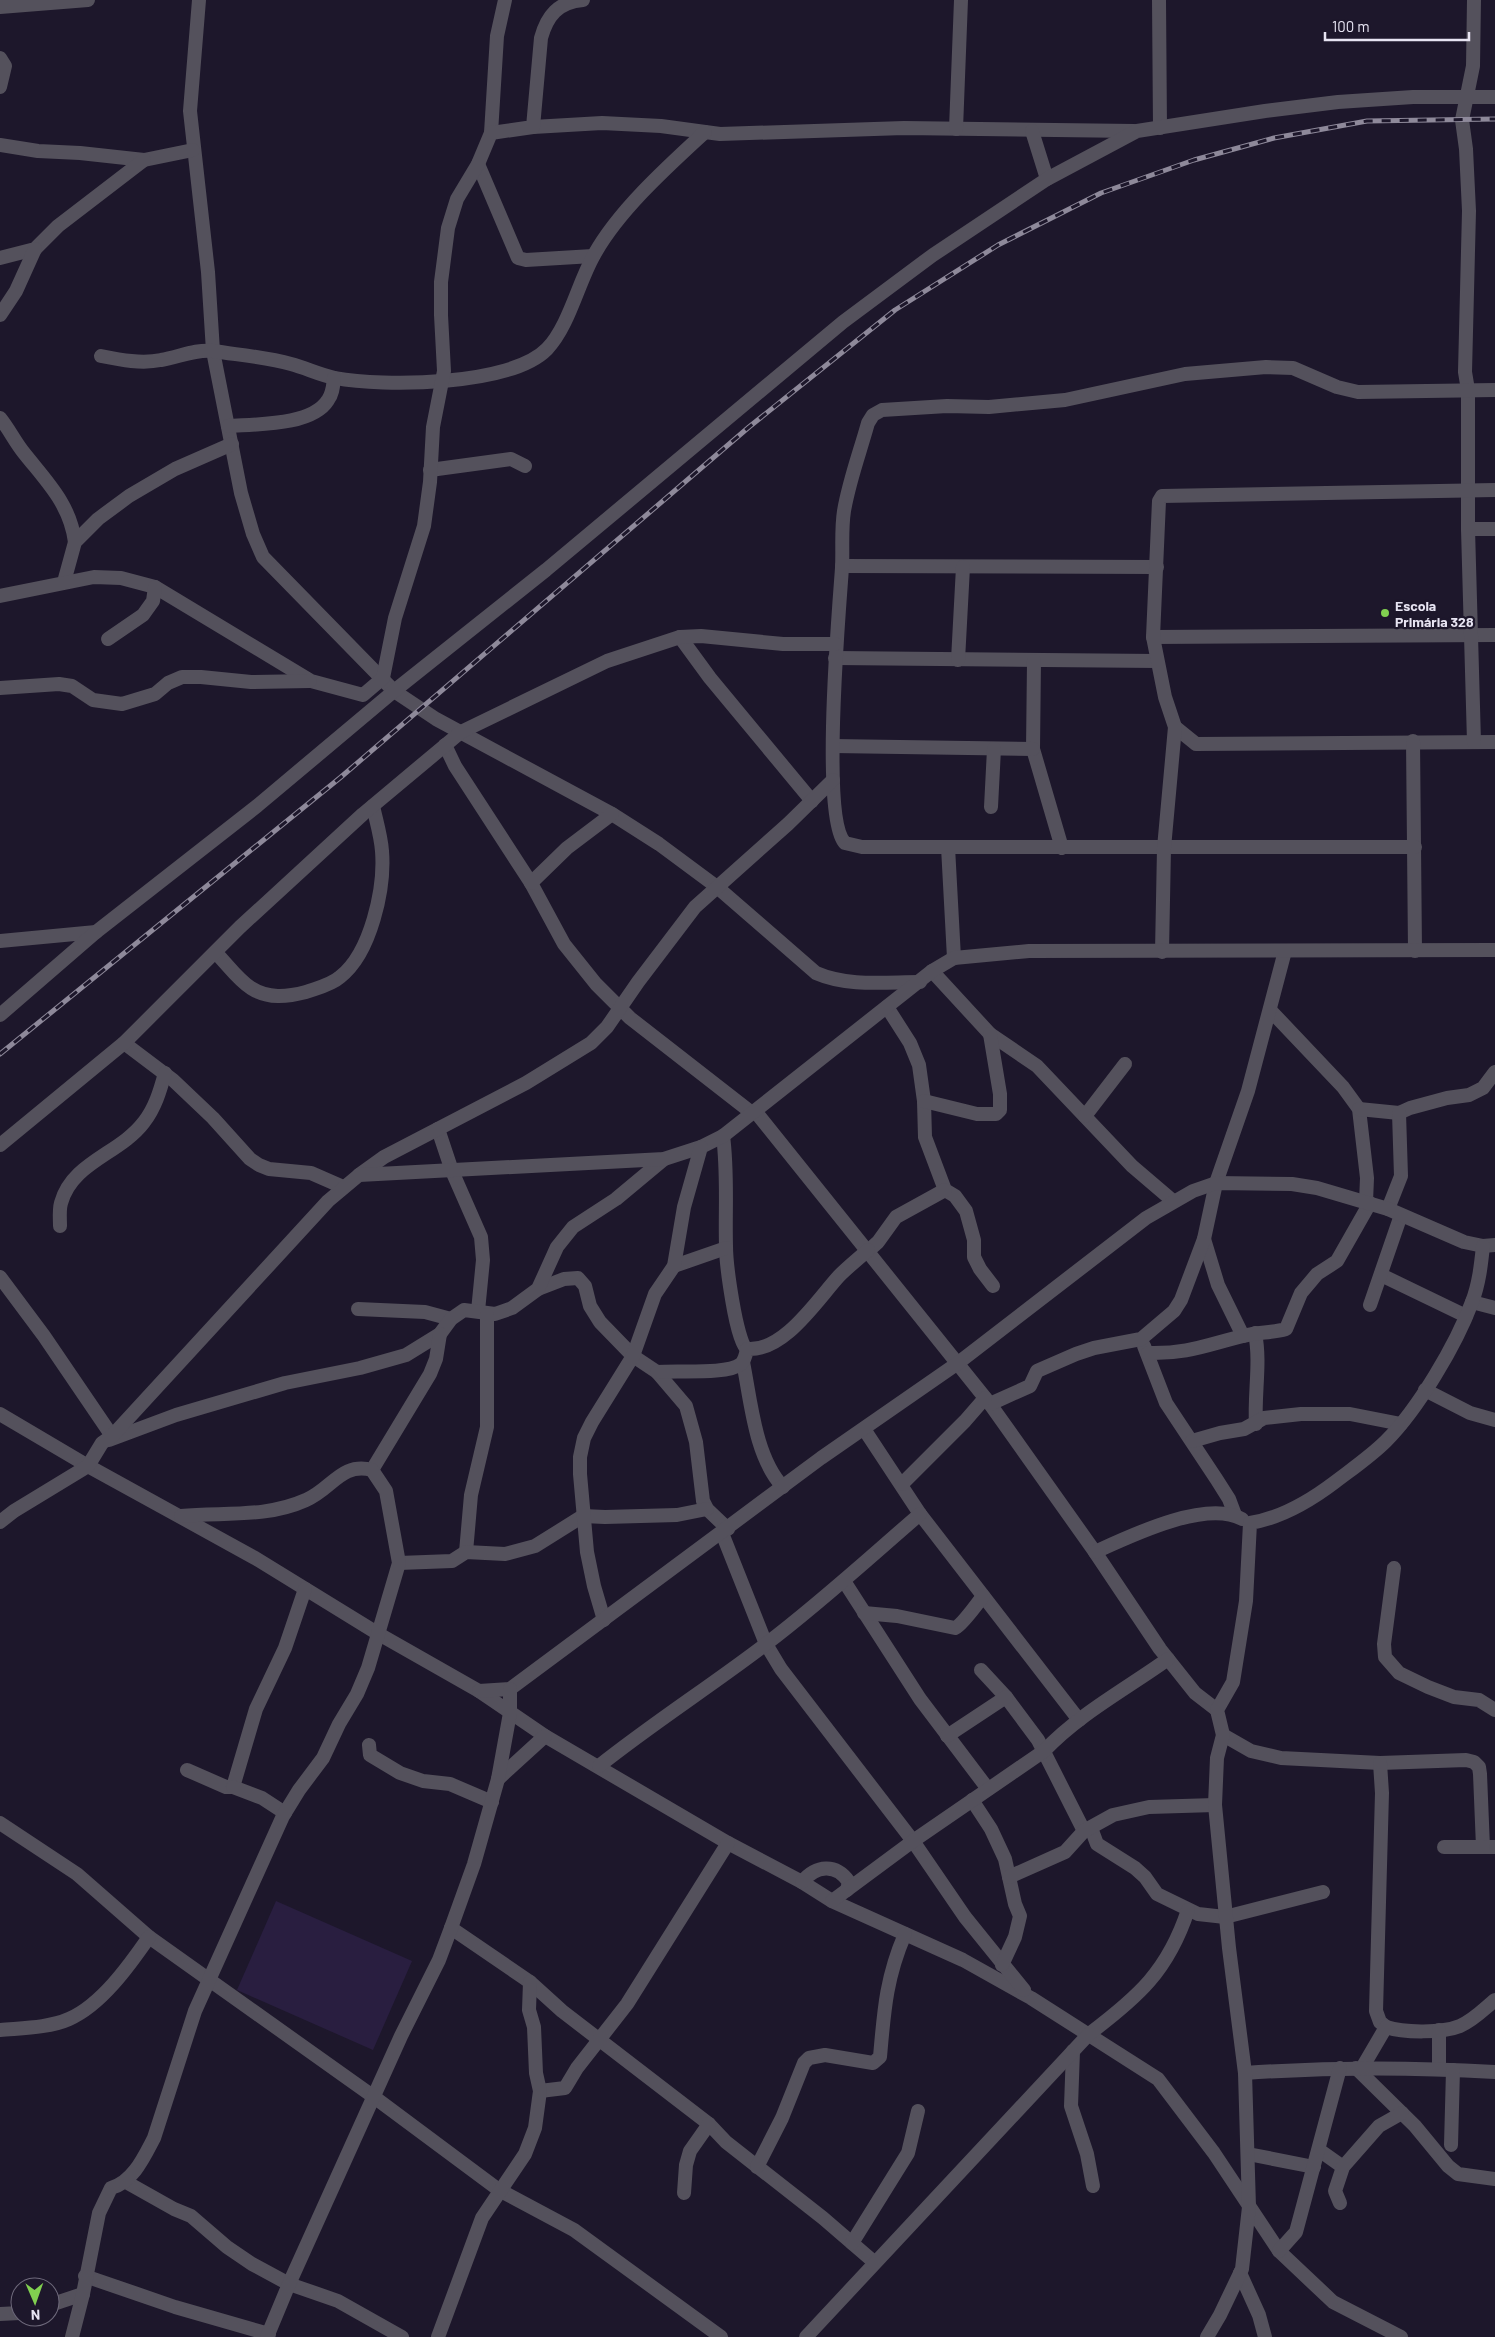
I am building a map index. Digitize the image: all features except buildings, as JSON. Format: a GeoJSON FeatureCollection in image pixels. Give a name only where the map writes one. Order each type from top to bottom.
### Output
{"type":"FeatureCollection","features":[{"type":"Feature","properties":{"kind":"street"},"geometry":{"type":"LineString","coordinates":[[0,7],[88,0]]}},
{"type":"Feature","properties":{"kind":"street"},"geometry":{"type":"LineString","coordinates":[[199,0],[190,111],[208,272],[213,351],[252,534],[263,557],[394,691],[436,719],[612,814],[659,844],[717,887],[816,973],[832,980],[849,982],[920,982]]}},
{"type":"Feature","properties":{"kind":"street"},"geometry":{"type":"LineString","coordinates":[[0,596],[64,582],[108,577],[121,578],[155,587],[311,681],[362,695],[383,678],[395,618],[424,526],[434,427],[444,371],[441,315],[442,282],[448,228],[457,199],[478,164],[491,133],[497,36],[505,0]]}},
{"type":"Feature","properties":{"kind":"street"},"geometry":{"type":"LineString","coordinates":[[533,127],[541,38],[545,25],[550,14],[560,6],[572,1],[583,0]]}},
{"type":"Feature","properties":{"kind":"street"},"geometry":{"type":"LineString","coordinates":[[956,130],[961,0]]}},
{"type":"Feature","properties":{"kind":"street"},"geometry":{"type":"LineString","coordinates":[[1160,0],[1160,128]]}},
{"type":"Feature","properties":{"kind":"street"},"geometry":{"type":"LineString","coordinates":[[1474,0],[1473,66],[1462,120],[1466,149],[1469,211],[1464,372],[1468,390],[1468,529],[1474,742]]}},
{"type":"Feature","properties":{"kind":"street"},"geometry":{"type":"LineString","coordinates":[[0,58],[5,66],[0,87]]}},
{"type":"Feature","properties":{"kind":"street"},"geometry":{"type":"LineString","coordinates":[[491,133],[533,127],[602,123],[660,126],[720,134],[904,128],[1138,131],[1338,102],[1413,97],[1495,97]]}},
{"type":"Feature","properties":{"kind":"street"},"geometry":{"type":"LineString","coordinates":[[1032,131],[1047,179]]}},
{"type":"Feature","properties":{"kind":"street"},"geometry":{"type":"LineString","coordinates":[[0,1015],[96,932],[257,806],[394,691],[546,570],[843,322],[932,255],[1047,179],[1138,131]]}},
{"type":"Feature","properties":{"kind":"street"},"geometry":{"type":"LineString","coordinates":[[102,356],[147,362],[197,351],[213,351],[277,361],[334,378],[358,381],[442,382],[526,363],[546,350],[556,338],[593,256],[606,235],[674,160],[705,132]]}},
{"type":"Feature","properties":{"kind":"street"},"geometry":{"type":"LineString","coordinates":[[0,145],[38,151],[80,153],[144,160],[193,150]]}},
{"type":"Feature","properties":{"kind":"street"},"geometry":{"type":"LineString","coordinates":[[0,315],[16,291],[35,249],[58,226],[144,160]]}},
{"type":"Feature","properties":{"kind":"street"},"geometry":{"type":"LineString","coordinates":[[478,164],[518,258],[526,260],[593,256]]}},
{"type":"Feature","properties":{"kind":"street"},"geometry":{"type":"LineString","coordinates":[[0,258],[35,249]]}},
{"type":"Feature","properties":{"kind":"street"},"geometry":{"type":"LineString","coordinates":[[1414,847],[1062,848],[862,846],[845,843],[838,834],[833,780],[835,644],[842,566],[843,521],[868,423],[873,414],[882,410],[947,406],[988,407],[1065,400],[1185,374],[1266,367],[1293,368],[1337,388],[1358,392],[1495,390]]}},
{"type":"Feature","properties":{"kind":"street"},"geometry":{"type":"LineString","coordinates":[[228,426],[282,422],[313,413],[327,402],[332,393],[334,378]]}},
{"type":"Feature","properties":{"kind":"street"},"geometry":{"type":"LineString","coordinates":[[0,418],[61,500],[73,529],[75,542],[64,582]]}},
{"type":"Feature","properties":{"kind":"street"},"geometry":{"type":"LineString","coordinates":[[75,542],[98,519],[129,496],[175,469],[232,444]]}},
{"type":"Feature","properties":{"kind":"street"},"geometry":{"type":"LineString","coordinates":[[430,470],[511,460],[525,466]]}},
{"type":"Feature","properties":{"kind":"street"},"geometry":{"type":"LineString","coordinates":[[1162,952],[1164,848],[1175,727],[1157,661],[1153,637],[1159,501],[1162,496],[1495,490]]}},
{"type":"Feature","properties":{"kind":"street"},"geometry":{"type":"LineString","coordinates":[[1468,529],[1495,529]]}},
{"type":"Feature","properties":{"kind":"street"},"geometry":{"type":"LineString","coordinates":[[842,566],[1157,567]]}},
{"type":"Feature","properties":{"kind":"street"},"geometry":{"type":"LineString","coordinates":[[958,660],[963,567]]}},
{"type":"Feature","properties":{"kind":"street"},"geometry":{"type":"LineString","coordinates":[[108,639],[143,615],[153,601],[155,587]]}},
{"type":"Feature","properties":{"kind":"street"},"geometry":{"type":"LineString","coordinates":[[1153,637],[1495,635]]}},
{"type":"Feature","properties":{"kind":"street"},"geometry":{"type":"LineString","coordinates":[[0,1145],[124,1043],[240,927],[373,806],[461,732],[607,661],[680,637],[701,636],[783,644],[835,644]]}},
{"type":"Feature","properties":{"kind":"street"},"geometry":{"type":"LineString","coordinates":[[680,637],[710,678],[812,802]]}},
{"type":"Feature","properties":{"kind":"street"},"geometry":{"type":"LineString","coordinates":[[835,658],[1157,661]]}},
{"type":"Feature","properties":{"kind":"street"},"geometry":{"type":"LineString","coordinates":[[1034,661],[1033,750],[1062,848]]}},
{"type":"Feature","properties":{"kind":"street"},"geometry":{"type":"LineString","coordinates":[[0,688],[59,684],[72,686],[94,700],[122,704],[155,694],[168,683],[182,677],[251,682],[311,681]]}},
{"type":"Feature","properties":{"kind":"street"},"geometry":{"type":"LineString","coordinates":[[1175,727],[1196,744],[1495,742]]}},
{"type":"Feature","properties":{"kind":"street"},"geometry":{"type":"LineString","coordinates":[[1414,742],[1415,950]]}},
{"type":"Feature","properties":{"kind":"street"},"geometry":{"type":"LineString","coordinates":[[445,745],[455,766],[531,883],[564,944],[596,984],[620,1008],[671,1052],[753,1112],[868,1250],[988,1401],[1168,1659],[1195,1693],[1218,1710]]}},
{"type":"Feature","properties":{"kind":"street"},"geometry":{"type":"LineString","coordinates":[[833,746],[1033,750]]}},
{"type":"Feature","properties":{"kind":"street"},"geometry":{"type":"LineString","coordinates":[[990,807],[994,749]]}},
{"type":"Feature","properties":{"kind":"street"},"geometry":{"type":"LineString","coordinates":[[0,1522],[88,1466],[107,1439],[343,1187],[384,1157],[526,1083],[591,1043],[606,1027],[679,925],[695,906],[812,802],[833,780]]}},
{"type":"Feature","properties":{"kind":"street"},"geometry":{"type":"LineString","coordinates":[[216,953],[250,988],[266,995],[280,997],[298,994],[320,988],[340,978],[354,962],[368,935],[378,902],[383,874],[382,849],[373,806]]}},
{"type":"Feature","properties":{"kind":"street"},"geometry":{"type":"LineString","coordinates":[[531,883],[567,848],[612,814]]}},
{"type":"Feature","properties":{"kind":"street"},"geometry":{"type":"LineString","coordinates":[[948,847],[954,958]]}},
{"type":"Feature","properties":{"kind":"street"},"geometry":{"type":"LineString","coordinates":[[0,941],[96,932]]}},
{"type":"Feature","properties":{"kind":"street"},"geometry":{"type":"LineString","coordinates":[[360,1174],[452,1171],[664,1159],[701,1148],[723,1136],[932,971],[954,958],[1029,951],[1495,950]]}},
{"type":"Feature","properties":{"kind":"street"},"geometry":{"type":"LineString","coordinates":[[902,1484],[965,1421],[988,1401],[1030,1386],[1038,1371],[1076,1354],[1094,1348],[1141,1339],[1174,1311],[1181,1300],[1204,1238],[1216,1183],[1248,1091],[1285,951]]}},
{"type":"Feature","properties":{"kind":"street"},"geometry":{"type":"LineString","coordinates":[[932,971],[990,1034],[1037,1066],[1132,1166],[1173,1201]]}},
{"type":"Feature","properties":{"kind":"street"},"geometry":{"type":"LineString","coordinates":[[887,1007],[910,1043],[919,1065],[924,1101],[925,1137],[945,1190],[964,1204],[974,1240],[974,1257],[980,1269],[993,1286]]}},
{"type":"Feature","properties":{"kind":"street"},"geometry":{"type":"LineString","coordinates":[[1148,1353],[1175,1353],[1202,1349],[1249,1334],[1286,1329],[1301,1293],[1316,1274],[1337,1261],[1368,1202],[1359,1109],[1343,1087],[1270,1010]]}},
{"type":"Feature","properties":{"kind":"street"},"geometry":{"type":"LineString","coordinates":[[924,1101],[977,1114],[996,1114],[1000,1110],[1000,1094],[990,1034]]}},
{"type":"Feature","properties":{"kind":"street"},"geometry":{"type":"LineString","coordinates":[[124,1043],[165,1074],[213,1118],[250,1159],[259,1165],[269,1169],[311,1173],[343,1187]]}},
{"type":"Feature","properties":{"kind":"street"},"geometry":{"type":"LineString","coordinates":[[1085,1116],[1124,1064]]}},
{"type":"Feature","properties":{"kind":"street"},"geometry":{"type":"LineString","coordinates":[[1359,1109],[1399,1113],[1430,1102],[1474,1094],[1483,1088],[1495,1072]]}},
{"type":"Feature","properties":{"kind":"street"},"geometry":{"type":"LineString","coordinates":[[60,1226],[60,1204],[76,1174],[104,1156],[143,1124],[152,1111],[165,1074]]}},
{"type":"Feature","properties":{"kind":"street"},"geometry":{"type":"LineString","coordinates":[[1370,1305],[1381,1275],[1401,1176],[1399,1113]]}},
{"type":"Feature","properties":{"kind":"street"},"geometry":{"type":"LineString","coordinates":[[438,1129],[452,1171],[481,1237],[483,1260],[487,1427],[471,1495],[466,1552]]}},
{"type":"Feature","properties":{"kind":"street"},"geometry":{"type":"LineString","coordinates":[[723,1136],[726,1157],[726,1248],[734,1310],[745,1356],[758,1435],[765,1461],[783,1487]]}},
{"type":"Feature","properties":{"kind":"street"},"geometry":{"type":"LineString","coordinates":[[604,1620],[591,1574],[583,1516],[580,1457],[584,1438],[609,1392],[633,1356],[655,1294],[674,1266],[686,1199],[701,1148]]}},
{"type":"Feature","properties":{"kind":"street"},"geometry":{"type":"LineString","coordinates":[[538,1289],[557,1247],[574,1227],[616,1198],[664,1159]]}},
{"type":"Feature","properties":{"kind":"street"},"geometry":{"type":"LineString","coordinates":[[479,1691],[510,1689],[783,1487],[958,1363],[1069,1276],[1146,1218],[1173,1201],[1216,1183],[1317,1188],[1368,1202],[1444,1234],[1489,1245],[1466,1316],[1425,1390],[1401,1424],[1378,1449],[1316,1496],[1279,1515],[1250,1523],[1235,1515],[1218,1513],[1191,1516],[1124,1539],[1095,1552]]}},
{"type":"Feature","properties":{"kind":"street"},"geometry":{"type":"LineString","coordinates":[[658,1372],[731,1369],[745,1356],[784,1336],[802,1319],[839,1276],[878,1242],[896,1216],[945,1190]]}},
{"type":"Feature","properties":{"kind":"street"},"geometry":{"type":"LineString","coordinates":[[1204,1238],[1216,1280],[1249,1334],[1258,1373],[1256,1424]]}},
{"type":"Feature","properties":{"kind":"street"},"geometry":{"type":"LineString","coordinates":[[674,1266],[726,1248]]}},
{"type":"Feature","properties":{"kind":"street"},"geometry":{"type":"LineString","coordinates":[[1381,1275],[1466,1316]]}},
{"type":"Feature","properties":{"kind":"street"},"geometry":{"type":"LineString","coordinates":[[0,1277],[49,1343],[107,1439]]}},
{"type":"Feature","properties":{"kind":"street"},"geometry":{"type":"LineString","coordinates":[[107,1439],[176,1415],[266,1388],[406,1355],[440,1334],[451,1319],[464,1310],[495,1314],[512,1308],[538,1289],[564,1279],[578,1278],[586,1286],[590,1306],[600,1322],[633,1356],[658,1372],[686,1406],[696,1442],[700,1489],[707,1510],[725,1531],[766,1644],[781,1669],[913,1841],[965,1917],[1002,1965],[1031,1998]]}},
{"type":"Feature","properties":{"kind":"street"},"geometry":{"type":"LineString","coordinates":[[1472,1302],[1495,1308]]}},
{"type":"Feature","properties":{"kind":"street"},"geometry":{"type":"LineString","coordinates":[[358,1309],[425,1312],[451,1319]]}},
{"type":"Feature","properties":{"kind":"street"},"geometry":{"type":"LineString","coordinates":[[372,1470],[430,1374],[436,1360],[440,1334]]}},
{"type":"Feature","properties":{"kind":"street"},"geometry":{"type":"LineString","coordinates":[[1141,1339],[1166,1403],[1229,1499],[1235,1515]]}},
{"type":"Feature","properties":{"kind":"street"},"geometry":{"type":"LineString","coordinates":[[1425,1390],[1470,1413],[1495,1420]]}},
{"type":"Feature","properties":{"kind":"street"},"geometry":{"type":"LineString","coordinates":[[1192,1441],[1244,1429],[1264,1418],[1271,1417],[1330,1413],[1401,1424]]}},
{"type":"Feature","properties":{"kind":"street"},"geometry":{"type":"LineString","coordinates":[[0,1414],[88,1466],[181,1516],[377,1633],[479,1691],[546,1736],[728,1842],[802,1882],[832,1901],[963,1960],[1031,1998],[1158,2079],[1214,2153],[1279,2251],[1333,2302],[1401,2337]]}},
{"type":"Feature","properties":{"kind":"street"},"geometry":{"type":"LineString","coordinates":[[864,1429],[920,1514],[1079,1720]]}},
{"type":"Feature","properties":{"kind":"street"},"geometry":{"type":"LineString","coordinates":[[72,2337],[84,2294],[85,2276],[99,2212],[111,2188],[126,2182],[146,2154],[159,2127],[194,2011],[285,1813],[299,1790],[324,1758],[339,1724],[357,1694],[368,1668],[399,1563],[388,1500],[383,1486],[372,1470],[355,1468],[345,1471],[317,1495],[273,1511],[181,1516]]}},
{"type":"Feature","properties":{"kind":"street"},"geometry":{"type":"LineString","coordinates":[[399,1563],[452,1561],[466,1552],[505,1554],[535,1546],[583,1516],[670,1515],[707,1510]]}},
{"type":"Feature","properties":{"kind":"street"},"geometry":{"type":"LineString","coordinates":[[599,1766],[668,1713],[766,1644],[844,1581],[920,1514]]}},
{"type":"Feature","properties":{"kind":"street"},"geometry":{"type":"LineString","coordinates":[[1207,2337],[1240,2273],[1245,2251],[1249,2207],[1245,2073],[1226,1917],[1215,1805],[1217,1758],[1223,1735],[1218,1710],[1234,1682],[1243,1627],[1250,1523]]}},
{"type":"Feature","properties":{"kind":"street"},"geometry":{"type":"LineString","coordinates":[[1394,1568],[1384,1644],[1385,1657],[1399,1673],[1454,1696],[1479,1700],[1495,1710]]}},
{"type":"Feature","properties":{"kind":"street"},"geometry":{"type":"LineString","coordinates":[[844,1581],[864,1614],[947,1736],[988,1789]]}},
{"type":"Feature","properties":{"kind":"street"},"geometry":{"type":"LineString","coordinates":[[234,1788],[256,1709],[284,1648],[305,1589]]}},
{"type":"Feature","properties":{"kind":"street"},"geometry":{"type":"LineString","coordinates":[[864,1614],[897,1616],[955,1628],[962,1624],[983,1596]]}},
{"type":"Feature","properties":{"kind":"street"},"geometry":{"type":"LineString","coordinates":[[832,1901],[913,1841],[1044,1751],[1057,1737],[1079,1720],[1168,1659]]}},
{"type":"Feature","properties":{"kind":"street"},"geometry":{"type":"LineString","coordinates":[[981,1670],[1006,1697],[1038,1740],[1097,1844],[1145,1877],[1157,1894],[1188,1910],[1213,1917],[1226,1917],[1323,1892]]}},
{"type":"Feature","properties":{"kind":"street"},"geometry":{"type":"LineString","coordinates":[[85,2276],[175,2307],[268,2335],[289,2284],[374,2097],[439,1960],[451,1928],[474,1864],[498,1779],[510,1713],[510,1689]]}},
{"type":"Feature","properties":{"kind":"street"},"geometry":{"type":"LineString","coordinates":[[947,1736],[1006,1697]]}},
{"type":"Feature","properties":{"kind":"street"},"geometry":{"type":"LineString","coordinates":[[1223,1735],[1251,1751],[1281,1758],[1380,1763],[1455,1760],[1474,1762],[1479,1767],[1489,1847],[1444,1847]]}},
{"type":"Feature","properties":{"kind":"street"},"geometry":{"type":"LineString","coordinates":[[498,1779],[546,1736]]}},
{"type":"Feature","properties":{"kind":"street"},"geometry":{"type":"LineString","coordinates":[[369,1745],[370,1755],[400,1773],[422,1782],[450,1784],[492,1802]]}},
{"type":"Feature","properties":{"kind":"street"},"geometry":{"type":"LineString","coordinates":[[1380,1763],[1382,1793],[1376,2010],[1380,2022],[1386,2027],[1402,2030],[1440,2030],[1459,2026],[1475,2017],[1495,2000]]}},
{"type":"Feature","properties":{"kind":"street"},"geometry":{"type":"LineString","coordinates":[[187,1770],[226,1787],[262,1798],[285,1813]]}},
{"type":"Feature","properties":{"kind":"street"},"geometry":{"type":"LineString","coordinates":[[972,1800],[991,1829],[1005,1859],[1020,1916],[1015,1937],[1002,1965]]}},
{"type":"Feature","properties":{"kind":"street"},"geometry":{"type":"LineString","coordinates":[[1009,1876],[1065,1852],[1088,1830],[1114,1815],[1128,1811],[1172,1805],[1215,1805]]}},
{"type":"Feature","properties":{"kind":"street"},"geometry":{"type":"LineString","coordinates":[[0,1822],[77,1874],[149,1937],[374,2097],[499,2190],[574,2230],[722,2337]]}},
{"type":"Feature","properties":{"kind":"street"},"geometry":{"type":"LineString","coordinates":[[540,2091],[565,2088],[577,2068],[627,2004],[728,1842]]}},
{"type":"Feature","properties":{"kind":"street"},"geometry":{"type":"LineString","coordinates":[[802,1882],[809,1874],[819,1868],[834,1869],[849,1882],[847,1890]]}},
{"type":"Feature","properties":{"kind":"street"},"geometry":{"type":"LineString","coordinates":[[806,2337],[1089,2034],[1115,2014],[1153,1979],[1178,1940],[1188,1910]]}},
{"type":"Feature","properties":{"kind":"street"},"geometry":{"type":"LineString","coordinates":[[451,1928],[530,1982],[562,2011],[709,2124],[726,2142],[823,2218],[874,2262]]}},
{"type":"Feature","properties":{"kind":"street"},"geometry":{"type":"LineString","coordinates":[[757,2167],[782,2118],[804,2063],[809,2058],[825,2055],[872,2064],[880,2057],[883,2007],[895,1957],[905,1934]]}},
{"type":"Feature","properties":{"kind":"street"},"geometry":{"type":"LineString","coordinates":[[0,2030],[55,2023],[75,2015],[111,1986],[149,1937]]}},
{"type":"Feature","properties":{"kind":"street"},"geometry":{"type":"LineString","coordinates":[[438,2337],[482,2218],[499,2190],[525,2154],[535,2128],[540,2091],[536,2073],[534,2027],[529,2010],[530,1982]]}},
{"type":"Feature","properties":{"kind":"street"},"geometry":{"type":"LineString","coordinates":[[1359,2068],[1386,2027]]}},
{"type":"Feature","properties":{"kind":"street"},"geometry":{"type":"LineString","coordinates":[[1440,2030],[1446,2069],[1451,2144]]}},
{"type":"Feature","properties":{"kind":"street"},"geometry":{"type":"LineString","coordinates":[[1074,2051],[1072,2106],[1087,2154],[1092,2186]]}},
{"type":"Feature","properties":{"kind":"street"},"geometry":{"type":"LineString","coordinates":[[1245,2073],[1340,2068],[1446,2069],[1495,2072]]}},
{"type":"Feature","properties":{"kind":"street"},"geometry":{"type":"LineString","coordinates":[[1279,2251],[1296,2232],[1340,2068]]}},
{"type":"Feature","properties":{"kind":"street"},"geometry":{"type":"LineString","coordinates":[[1359,2068],[1402,2112],[1448,2166],[1458,2174],[1495,2179]]}},
{"type":"Feature","properties":{"kind":"street"},"geometry":{"type":"LineString","coordinates":[[852,2244],[908,2153],[918,2111]]}},
{"type":"Feature","properties":{"kind":"street"},"geometry":{"type":"LineString","coordinates":[[1340,2203],[1335,2191],[1344,2167],[1379,2126],[1402,2112]]}},
{"type":"Feature","properties":{"kind":"street"},"geometry":{"type":"LineString","coordinates":[[684,2193],[686,2165],[690,2151],[709,2124]]}},
{"type":"Feature","properties":{"kind":"street"},"geometry":{"type":"LineString","coordinates":[[1319,2150],[1344,2167]]}},
{"type":"Feature","properties":{"kind":"street"},"geometry":{"type":"LineString","coordinates":[[1248,2154],[1314,2167]]}},
{"type":"Feature","properties":{"kind":"street"},"geometry":{"type":"LineString","coordinates":[[126,2182],[174,2209],[191,2216],[227,2247],[289,2284],[338,2301],[402,2337]]}},
{"type":"Feature","properties":{"kind":"street"},"geometry":{"type":"LineString","coordinates":[[1240,2273],[1259,2315],[1265,2337]]}},
{"type":"Feature","properties":{"kind":"street"},"geometry":{"type":"LineString","coordinates":[[60,2302],[84,2294]]}},
{"type":"Feature","properties":{"kind":"shaded area"},"geometry":{"type":"Polygon","coordinates":[[[276,1901],[412,1961],[373,2050],[237,1990],[276,1901]]]}},
{"type":"Feature","properties":{"kind":"railway"},"geometry":{"type":"LineString","coordinates":[[0,1054],[341,777],[749,427],[895,310],[998,245],[1101,193],[1194,160],[1274,138],[1367,121],[1495,119]]}},
{"type":"Feature","properties":{"kind":"place","name":"Escola Primária 328"},"geometry":{"type":"Point","coordinates":[1385,613]}}]}
